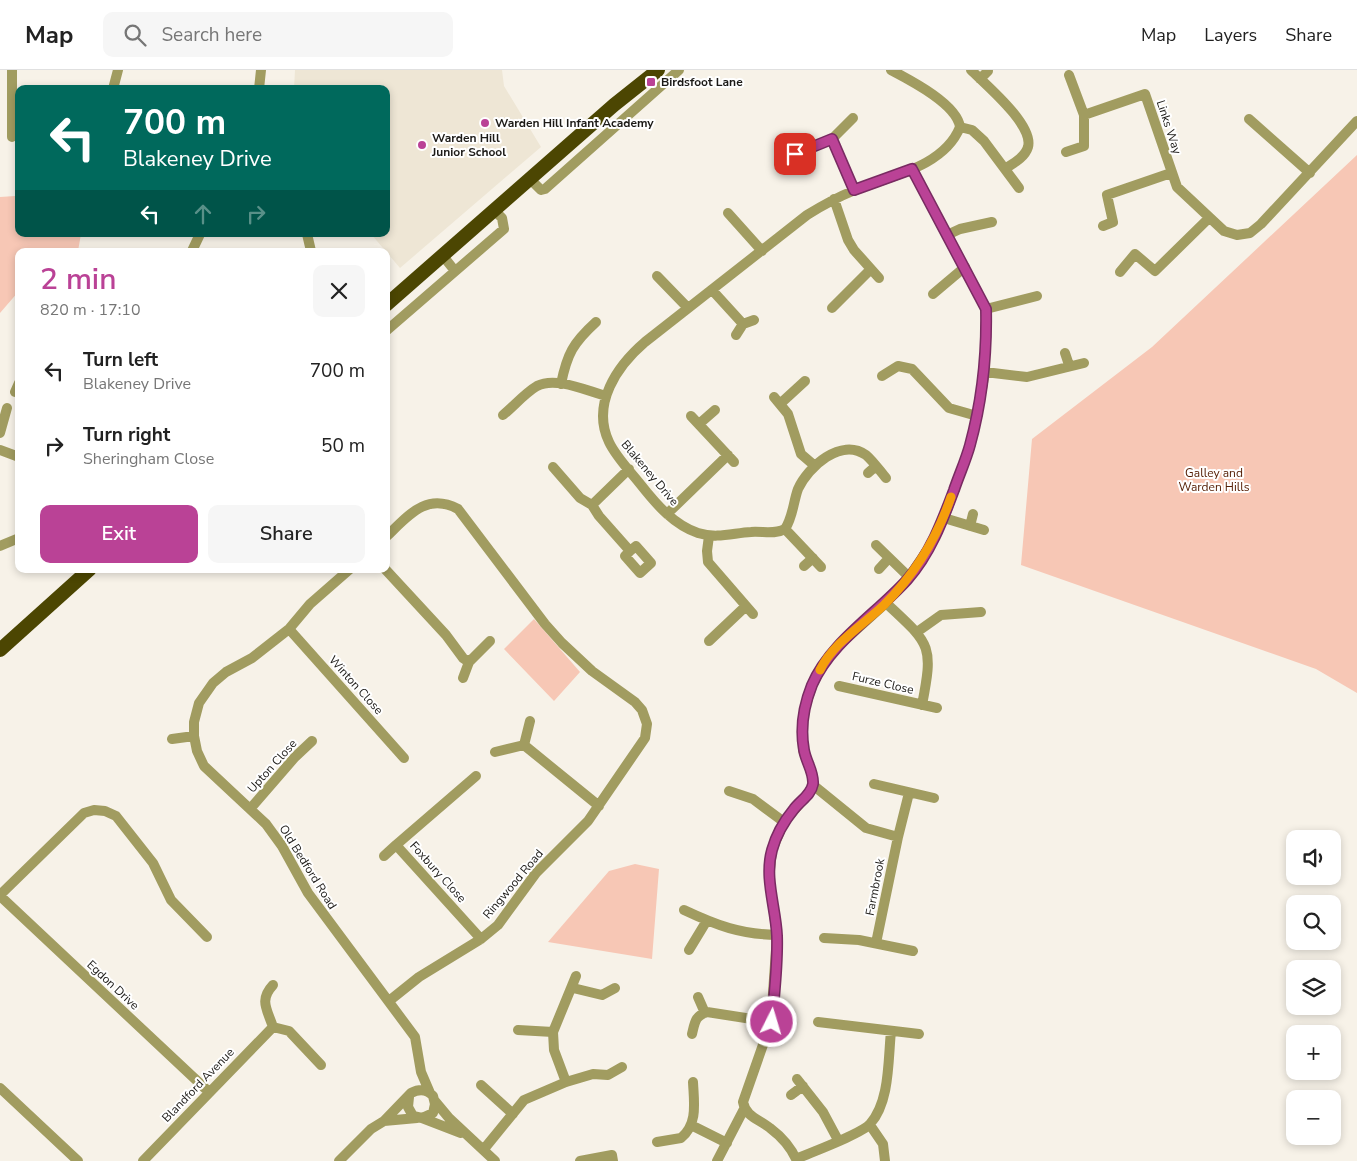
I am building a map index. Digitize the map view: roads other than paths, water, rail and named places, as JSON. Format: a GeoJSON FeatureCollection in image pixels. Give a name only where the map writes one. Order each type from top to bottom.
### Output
{"type":"FeatureCollection","features":[{"type":"Feature","properties":{"kind":"highway"},"geometry":{"type":"LineString","coordinates":[[390,302],[655,71]]}},
{"type":"Feature","properties":{"kind":"highway"},"geometry":{"type":"LineString","coordinates":[[0,650],[86,573]]}},
{"type":"Feature","properties":{"kind":"street"},"geometry":{"type":"LineString","coordinates":[[0,137],[15,137],[12,70]]}},
{"type":"Feature","properties":{"kind":"street"},"geometry":{"type":"LineString","coordinates":[[114,85],[118,70]]}},
{"type":"Feature","properties":{"kind":"street"},"geometry":{"type":"LineString","coordinates":[[259,85],[260,70]]}},
{"type":"Feature","properties":{"kind":"street"},"geometry":{"type":"LineString","coordinates":[[530,179],[540,190],[545,189],[679,70]]}},
{"type":"Feature","properties":{"kind":"street"},"geometry":{"type":"LineString","coordinates":[[891,70],[951,109],[959,120],[960,127],[972,130],[977,134],[1006,168],[1019,188]]}},
{"type":"Feature","properties":{"kind":"street"},"geometry":{"type":"LineString","coordinates":[[971,70],[1025,128],[1029,145],[1026,152],[1006,168]]}},
{"type":"Feature","properties":{"kind":"street"},"geometry":{"type":"LineString","coordinates":[[980,79],[988,71]]}},
{"type":"Feature","properties":{"kind":"street"},"geometry":{"type":"LineString","coordinates":[[1066,152],[1084,146],[1084,115],[1070,75]]}},
{"type":"Feature","properties":{"kind":"street","name":"Links Way"},"geometry":{"type":"LineString","coordinates":[[1084,115],[1145,94],[1177,187],[1224,231],[1238,235],[1250,233],[1261,224],[1357,121]]}},
{"type":"Feature","properties":{"kind":"street"},"geometry":{"type":"LineString","coordinates":[[795,154],[832,139],[853,118]]}},
{"type":"Feature","properties":{"kind":"street"},"geometry":{"type":"LineString","coordinates":[[1249,119],[1310,173]]}},
{"type":"Feature","properties":{"kind":"street","name":"Blakeney Drive"},"geometry":{"type":"LineString","coordinates":[[784,529],[779,532],[709,536],[681,526],[667,514],[610,444],[606,433],[603,410],[606,396],[617,373],[634,352],[808,215],[834,199],[854,190],[912,169],[941,152],[952,142],[960,127]]}},
{"type":"Feature","properties":{"kind":"street"},"geometry":{"type":"LineString","coordinates":[[832,139],[854,190]]}},
{"type":"Feature","properties":{"kind":"street"},"geometry":{"type":"LineString","coordinates":[[717,1161],[744,1109],[743,1102],[772,1022],[777,935],[769,878],[772,850],[784,822],[810,792],[813,785],[813,778],[804,750],[802,726],[812,686],[822,666],[836,648],[886,603],[909,577],[930,546],[944,518],[970,447],[977,416],[985,372],[986,309],[912,169]]}},
{"type":"Feature","properties":{"kind":"street","name":"Links Way"},"geometry":{"type":"LineString","coordinates":[[1103,226],[1113,222],[1107,195],[1171,173]]}},
{"type":"Feature","properties":{"kind":"street"},"geometry":{"type":"LineString","coordinates":[[834,199],[848,240],[879,278]]}},
{"type":"Feature","properties":{"kind":"street"},"geometry":{"type":"LineString","coordinates":[[390,328],[504,229],[502,218],[495,211]]}},
{"type":"Feature","properties":{"kind":"street"},"geometry":{"type":"LineString","coordinates":[[728,213],[762,251]]}},
{"type":"Feature","properties":{"kind":"street"},"geometry":{"type":"LineString","coordinates":[[1120,272],[1135,254],[1155,271],[1209,218]]}},
{"type":"Feature","properties":{"kind":"street"},"geometry":{"type":"LineString","coordinates":[[947,235],[960,228],[992,222]]}},
{"type":"Feature","properties":{"kind":"street"},"geometry":{"type":"LineString","coordinates":[[443,256],[455,271]]}},
{"type":"Feature","properties":{"kind":"street"},"geometry":{"type":"LineString","coordinates":[[933,294],[965,267]]}},
{"type":"Feature","properties":{"kind":"street"},"geometry":{"type":"LineString","coordinates":[[832,308],[871,269]]}},
{"type":"Feature","properties":{"kind":"street"},"geometry":{"type":"LineString","coordinates":[[657,276],[688,308]]}},
{"type":"Feature","properties":{"kind":"street"},"geometry":{"type":"LineString","coordinates":[[712,290],[743,324]]}},
{"type":"Feature","properties":{"kind":"street"},"geometry":{"type":"LineString","coordinates":[[986,309],[1026,295],[1037,296]]}},
{"type":"Feature","properties":{"kind":"street"},"geometry":{"type":"LineString","coordinates":[[736,335],[743,324],[754,320]]}},
{"type":"Feature","properties":{"kind":"street"},"geometry":{"type":"LineString","coordinates":[[561,384],[570,350],[576,341],[596,322]]}},
{"type":"Feature","properties":{"kind":"street"},"geometry":{"type":"LineString","coordinates":[[1066,353],[1069,366]]}},
{"type":"Feature","properties":{"kind":"street"},"geometry":{"type":"LineString","coordinates":[[985,372],[1027,377],[1084,363]]}},
{"type":"Feature","properties":{"kind":"street"},"geometry":{"type":"LineString","coordinates":[[882,376],[898,366],[912,369],[949,408],[977,416]]}},
{"type":"Feature","properties":{"kind":"street"},"geometry":{"type":"LineString","coordinates":[[805,381],[778,400],[792,424],[801,454],[815,466]]}},
{"type":"Feature","properties":{"kind":"street"},"geometry":{"type":"LineString","coordinates":[[503,414],[536,387],[546,383],[561,384],[606,396]]}},
{"type":"Feature","properties":{"kind":"street"},"geometry":{"type":"LineString","coordinates":[[0,433],[7,408]]}},
{"type":"Feature","properties":{"kind":"street"},"geometry":{"type":"LineString","coordinates":[[699,424],[714,410]]}},
{"type":"Feature","properties":{"kind":"street"},"geometry":{"type":"LineString","coordinates":[[667,514],[731,458],[691,416]]}},
{"type":"Feature","properties":{"kind":"street"},"geometry":{"type":"LineString","coordinates":[[0,450],[15,456]]}},
{"type":"Feature","properties":{"kind":"street"},"geometry":{"type":"LineString","coordinates":[[821,568],[784,529],[790,521],[798,490],[815,466],[843,450],[855,450],[866,455],[872,470],[886,478]]}},
{"type":"Feature","properties":{"kind":"street"},"geometry":{"type":"LineString","coordinates":[[553,467],[580,498],[592,505],[599,516],[630,551]]}},
{"type":"Feature","properties":{"kind":"street"},"geometry":{"type":"LineString","coordinates":[[592,505],[629,469]]}},
{"type":"Feature","properties":{"kind":"street","name":"Ringwood Road"},"geometry":{"type":"LineString","coordinates":[[389,1001],[435,966],[481,939],[498,925],[536,873],[588,821],[645,738],[647,724],[642,710],[636,702],[581,661],[545,624],[458,509],[436,502],[423,505],[390,534]]}},
{"type":"Feature","properties":{"kind":"street"},"geometry":{"type":"LineString","coordinates":[[970,526],[973,514]]}},
{"type":"Feature","properties":{"kind":"street"},"geometry":{"type":"LineString","coordinates":[[944,518],[984,530]]}},
{"type":"Feature","properties":{"kind":"street"},"geometry":{"type":"LineString","coordinates":[[709,536],[708,562],[753,614]]}},
{"type":"Feature","properties":{"kind":"street"},"geometry":{"type":"LineString","coordinates":[[0,546],[15,540]]}},
{"type":"Feature","properties":{"kind":"street"},"geometry":{"type":"LineString","coordinates":[[876,544],[909,577]]}},
{"type":"Feature","properties":{"kind":"street"},"geometry":{"type":"LineString","coordinates":[[804,566],[813,558]]}},
{"type":"Feature","properties":{"kind":"street"},"geometry":{"type":"LineString","coordinates":[[879,569],[889,558]]}},
{"type":"Feature","properties":{"kind":"street","name":"Old Bedford Road"},"geometry":{"type":"LineString","coordinates":[[345,573],[310,604],[289,629],[252,658],[226,672],[213,683],[199,703],[194,722],[197,751],[204,766],[266,824],[282,846],[312,899],[415,1037],[421,1072],[432,1097],[466,1135]]}},
{"type":"Feature","properties":{"kind":"street"},"geometry":{"type":"LineString","coordinates":[[389,573],[446,635],[463,658],[469,662]]}},
{"type":"Feature","properties":{"kind":"street","name":"Furze Close"},"geometry":{"type":"LineString","coordinates":[[886,603],[917,632],[925,645],[929,657],[929,671],[922,705]]}},
{"type":"Feature","properties":{"kind":"street"},"geometry":{"type":"LineString","coordinates":[[709,640],[746,606]]}},
{"type":"Feature","properties":{"kind":"street"},"geometry":{"type":"LineString","coordinates":[[917,632],[941,615],[981,612]]}},
{"type":"Feature","properties":{"kind":"street","name":"Winton Close"},"geometry":{"type":"LineString","coordinates":[[289,629],[404,758]]}},
{"type":"Feature","properties":{"kind":"street"},"geometry":{"type":"LineString","coordinates":[[463,678],[469,662],[490,641]]}},
{"type":"Feature","properties":{"kind":"street","name":"Furze Close"},"geometry":{"type":"LineString","coordinates":[[839,686],[937,708]]}},
{"type":"Feature","properties":{"kind":"street"},"geometry":{"type":"LineString","coordinates":[[524,745],[530,721]]}},
{"type":"Feature","properties":{"kind":"street"},"geometry":{"type":"LineString","coordinates":[[172,739],[194,736]]}},
{"type":"Feature","properties":{"kind":"street","name":"Upton Close"},"geometry":{"type":"LineString","coordinates":[[250,808],[295,757],[312,741]]}},
{"type":"Feature","properties":{"kind":"street"},"geometry":{"type":"LineString","coordinates":[[524,745],[599,806]]}},
{"type":"Feature","properties":{"kind":"street"},"geometry":{"type":"LineString","coordinates":[[496,752],[524,745]]}},
{"type":"Feature","properties":{"kind":"street","name":"Foxbury Close"},"geometry":{"type":"LineString","coordinates":[[384,856],[476,776]]}},
{"type":"Feature","properties":{"kind":"street"},"geometry":{"type":"LineString","coordinates":[[874,784],[934,798]]}},
{"type":"Feature","properties":{"kind":"street"},"geometry":{"type":"LineString","coordinates":[[813,785],[866,828],[898,837]]}},
{"type":"Feature","properties":{"kind":"street"},"geometry":{"type":"LineString","coordinates":[[730,791],[753,799],[784,822]]}},
{"type":"Feature","properties":{"kind":"street","name":"Farmbrook"},"geometry":{"type":"LineString","coordinates":[[876,943],[909,792]]}},
{"type":"Feature","properties":{"kind":"street"},"geometry":{"type":"LineString","coordinates":[[0,895],[84,814],[94,810],[106,811],[116,816],[152,863],[171,900],[207,937]]}},
{"type":"Feature","properties":{"kind":"street","name":"Foxbury Close"},"geometry":{"type":"LineString","coordinates":[[396,845],[481,939]]}},
{"type":"Feature","properties":{"kind":"street","name":"Egdon Drive"},"geometry":{"type":"LineString","coordinates":[[0,895],[209,1092]]}},
{"type":"Feature","properties":{"kind":"street"},"geometry":{"type":"LineString","coordinates":[[684,910],[706,922],[747,934],[777,935]]}},
{"type":"Feature","properties":{"kind":"street"},"geometry":{"type":"LineString","coordinates":[[689,950],[706,922]]}},
{"type":"Feature","properties":{"kind":"street"},"geometry":{"type":"LineString","coordinates":[[824,938],[859,940],[913,951]]}},
{"type":"Feature","properties":{"kind":"street"},"geometry":{"type":"LineString","coordinates":[[566,1082],[554,1050],[553,1032],[573,988],[576,976]]}},
{"type":"Feature","properties":{"kind":"street"},"geometry":{"type":"LineString","coordinates":[[274,985],[265,993],[264,1002],[273,1027],[289,1031],[321,1065]]}},
{"type":"Feature","properties":{"kind":"street"},"geometry":{"type":"LineString","coordinates":[[573,988],[602,995],[615,988]]}},
{"type":"Feature","properties":{"kind":"street"},"geometry":{"type":"LineString","coordinates":[[698,997],[705,1013]]}},
{"type":"Feature","properties":{"kind":"street"},"geometry":{"type":"LineString","coordinates":[[692,1034],[695,1019],[705,1013],[716,1012],[772,1022]]}},
{"type":"Feature","properties":{"kind":"street"},"geometry":{"type":"LineString","coordinates":[[818,1022],[919,1034]]}},
{"type":"Feature","properties":{"kind":"street","name":"Blandford Avenue"},"geometry":{"type":"LineString","coordinates":[[143,1161],[273,1027]]}},
{"type":"Feature","properties":{"kind":"street"},"geometry":{"type":"LineString","coordinates":[[518,1030],[553,1032]]}},
{"type":"Feature","properties":{"kind":"street"},"geometry":{"type":"LineString","coordinates":[[744,1109],[780,1136],[788,1144],[797,1160],[838,1140],[858,1133],[870,1125],[882,1104],[891,1031]]}},
{"type":"Feature","properties":{"kind":"street"},"geometry":{"type":"LineString","coordinates":[[484,1149],[524,1100],[566,1082],[593,1074],[608,1074],[622,1067]]}},
{"type":"Feature","properties":{"kind":"street"},"geometry":{"type":"LineString","coordinates":[[421,1072],[410,1095],[408,1107],[413,1116],[466,1135],[484,1149],[495,1161]]}},
{"type":"Feature","properties":{"kind":"street"},"geometry":{"type":"LineString","coordinates":[[657,1142],[681,1138],[691,1125],[694,1114],[693,1082]]}},
{"type":"Feature","properties":{"kind":"street"},"geometry":{"type":"LineString","coordinates":[[791,1095],[800,1083],[823,1112],[838,1140]]}},
{"type":"Feature","properties":{"kind":"street"},"geometry":{"type":"LineString","coordinates":[[481,1085],[513,1114]]}},
{"type":"Feature","properties":{"kind":"street"},"geometry":{"type":"LineString","coordinates":[[0,1088],[78,1161]]}},
{"type":"Feature","properties":{"kind":"street"},"geometry":{"type":"LineString","coordinates":[[339,1161],[371,1129],[384,1121],[410,1095],[423,1090],[432,1097],[433,1113],[419,1118],[384,1121]]}},
{"type":"Feature","properties":{"kind":"street"},"geometry":{"type":"LineString","coordinates":[[691,1125],[727,1143]]}},
{"type":"Feature","properties":{"kind":"street"},"geometry":{"type":"LineString","coordinates":[[870,1125],[883,1144],[884,1161]]}},
{"type":"Feature","properties":{"kind":"street"},"geometry":{"type":"LineString","coordinates":[[580,1161],[612,1155],[613,1161]]}},
{"type":"Feature","properties":{"kind":"place","name":"Birdsfoot Lane"},"geometry":{"type":"Point","coordinates":[651,82]}},
{"type":"Feature","properties":{"kind":"place","name":"Warden Hill Infant Academy"},"geometry":{"type":"Point","coordinates":[485,123]}},
{"type":"Feature","properties":{"kind":"place","name":"Warden Hill Junior School"},"geometry":{"type":"Point","coordinates":[422,145]}},
{"type":"Feature","properties":{"kind":"park label","name":"Galley and Warden Hills"},"geometry":{"type":"Point","coordinates":[1214,480]}}]}
